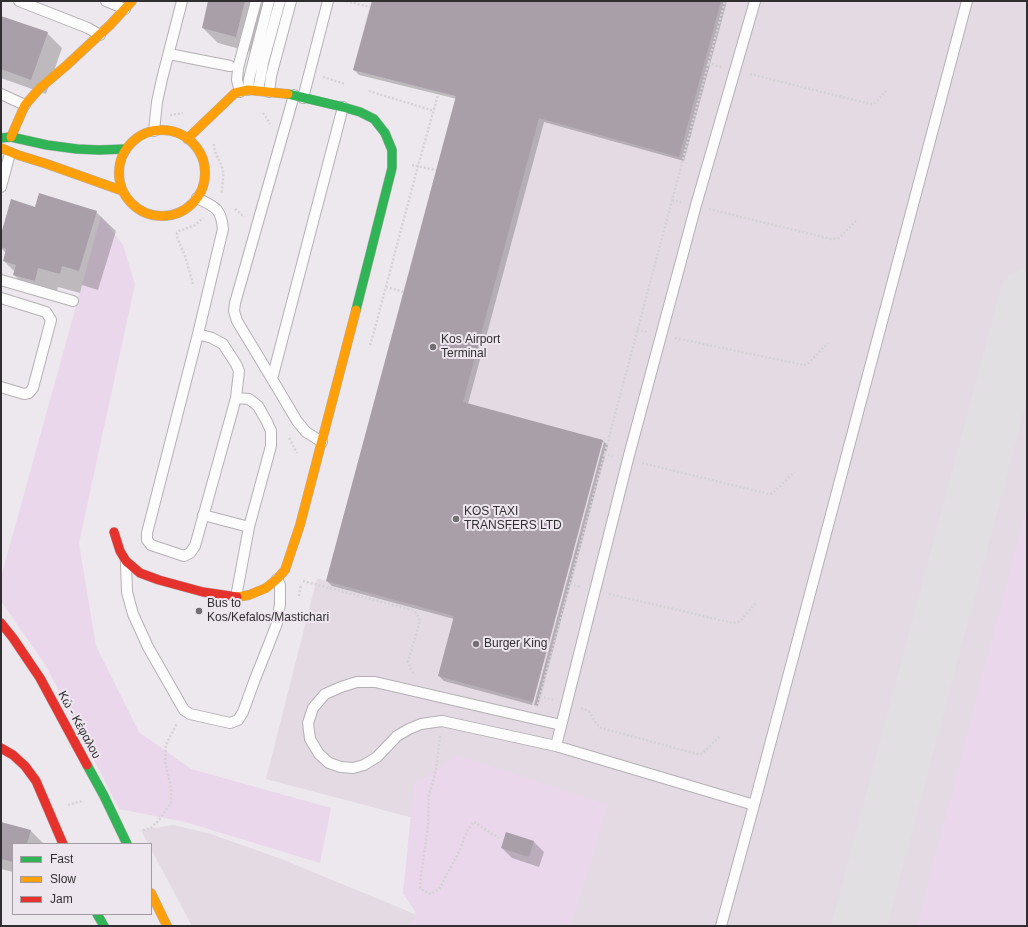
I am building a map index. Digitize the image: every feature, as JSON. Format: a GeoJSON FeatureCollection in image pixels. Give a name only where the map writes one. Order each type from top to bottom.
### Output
{"type":"FeatureCollection","features":[{"type":"Feature","properties":{"kind":"street"},"geometry":{"type":"LineString","coordinates":[[11,137],[25,105],[40,88],[100,35],[132,1]]}},
{"type":"Feature","properties":{"kind":"street"},"geometry":{"type":"LineString","coordinates":[[114,532],[120,551],[126,561],[140,573],[159,580],[203,592],[236,597],[249,595],[266,588],[285,570],[300,525],[392,168],[392,150],[385,133],[374,119],[360,112],[298,96],[249,91],[235,93],[187,139]]}},
{"type":"Feature","properties":{"kind":"street"},"geometry":{"type":"LineString","coordinates":[[165,130],[177,133],[187,139],[195,146],[201,156],[204,166],[205,177],[197,198],[190,206],[180,212],[169,215],[158,216],[147,214],[137,208],[129,201],[123,192],[119,181],[121,159],[126,149],[134,140],[143,134],[154,131],[165,130]]}},
{"type":"Feature","properties":{"kind":"street"},"geometry":{"type":"LineString","coordinates":[[1,138],[11,137],[48,145],[77,149],[126,149]]}},
{"type":"Feature","properties":{"kind":"street"},"geometry":{"type":"LineString","coordinates":[[6,150],[123,192]]}},
{"type":"Feature","properties":{"kind":"street","name":"Κώ - Κέφαλου"},"geometry":{"type":"LineString","coordinates":[[1,624],[13,638],[40,678],[104,796],[127,843]]}},
{"type":"Feature","properties":{"kind":"street"},"geometry":{"type":"LineString","coordinates":[[1,748],[13,755],[25,766],[36,781],[63,843]]}},
{"type":"Feature","properties":{"kind":"street"},"geometry":{"type":"LineString","coordinates":[[152,895],[167,926]]}},
{"type":"Feature","properties":{"kind":"street"},"geometry":{"type":"LineString","coordinates":[[98,915],[104,926]]}},
{"type":"Feature","properties":{"kind":"lane"},"geometry":{"type":"LineString","coordinates":[[19,1],[88,28],[100,35]]}},
{"type":"Feature","properties":{"kind":"lane"},"geometry":{"type":"LineString","coordinates":[[106,1],[125,9]]}},
{"type":"Feature","properties":{"kind":"lane"},"geometry":{"type":"LineString","coordinates":[[154,131],[157,102],[182,1]]}},
{"type":"Feature","properties":{"kind":"lane"},"geometry":{"type":"LineString","coordinates":[[249,91],[237,80],[238,68],[256,1]]}},
{"type":"Feature","properties":{"kind":"lane"},"geometry":{"type":"LineString","coordinates":[[249,91],[249,79],[269,1]]}},
{"type":"Feature","properties":{"kind":"lane"},"geometry":{"type":"LineString","coordinates":[[249,91],[263,63],[280,1]]}},
{"type":"Feature","properties":{"kind":"lane"},"geometry":{"type":"LineString","coordinates":[[269,92],[271,76],[291,1]]}},
{"type":"Feature","properties":{"kind":"lane"},"geometry":{"type":"LineString","coordinates":[[322,442],[306,432],[297,421],[237,321],[234,311],[235,303],[328,1]]}},
{"type":"Feature","properties":{"kind":"lane"},"geometry":{"type":"LineString","coordinates":[[556,746],[628,459],[696,205],[755,1]]}},
{"type":"Feature","properties":{"kind":"lane"},"geometry":{"type":"LineString","coordinates":[[721,926],[967,1]]}},
{"type":"Feature","properties":{"kind":"lane"},"geometry":{"type":"LineString","coordinates":[[168,54],[230,66]]}},
{"type":"Feature","properties":{"kind":"lane"},"geometry":{"type":"LineString","coordinates":[[1,94],[25,105]]}},
{"type":"Feature","properties":{"kind":"lane"},"geometry":{"type":"LineString","coordinates":[[272,379],[343,107]]}},
{"type":"Feature","properties":{"kind":"lane"},"geometry":{"type":"LineString","coordinates":[[1,187],[6,150]]}},
{"type":"Feature","properties":{"kind":"lane"},"geometry":{"type":"LineString","coordinates":[[197,198],[214,206],[222,218],[223,229],[198,334],[147,533],[147,540],[151,545],[184,556],[190,553],[195,546],[236,398],[239,371],[224,344],[212,338],[198,334]]}},
{"type":"Feature","properties":{"kind":"lane"},"geometry":{"type":"LineString","coordinates":[[1,280],[73,301]]}},
{"type":"Feature","properties":{"kind":"lane"},"geometry":{"type":"LineString","coordinates":[[1,298],[46,312],[52,320],[33,388],[29,393],[24,394],[1,387]]}},
{"type":"Feature","properties":{"kind":"lane"},"geometry":{"type":"LineString","coordinates":[[236,398],[249,399],[258,406],[271,432],[271,446],[248,527],[236,597]]}},
{"type":"Feature","properties":{"kind":"lane"},"geometry":{"type":"LineString","coordinates":[[203,515],[248,527]]}},
{"type":"Feature","properties":{"kind":"lane"},"geometry":{"type":"LineString","coordinates":[[126,561],[127,592],[134,614],[148,646],[184,710],[190,714],[230,722],[238,720],[243,712],[277,623],[280,604],[280,585],[277,579]]}},
{"type":"Feature","properties":{"kind":"lane"},"geometry":{"type":"LineString","coordinates":[[561,725],[375,682],[357,682],[325,694],[313,708],[308,723],[310,738],[319,754],[329,763],[341,767],[353,768],[364,765],[377,757],[397,736],[408,729],[422,724],[442,721],[556,746],[754,805]]}},
{"type":"Feature","properties":{"kind":"path"},"geometry":{"type":"LineString","coordinates":[[346,1],[370,7]]}},
{"type":"Feature","properties":{"kind":"path"},"geometry":{"type":"LineString","coordinates":[[534,719],[725,1]]}},
{"type":"Feature","properties":{"kind":"path"},"geometry":{"type":"LineString","coordinates":[[708,63],[870,104],[874,104],[886,91]]}},
{"type":"Feature","properties":{"kind":"path"},"geometry":{"type":"LineString","coordinates":[[262,112],[266,117]]}},
{"type":"Feature","properties":{"kind":"path"},"geometry":{"type":"LineString","coordinates":[[215,142],[214,146],[223,172],[223,186],[221,191],[224,196]]}},
{"type":"Feature","properties":{"kind":"path"},"geometry":{"type":"LineString","coordinates":[[672,200],[831,239],[839,238],[856,221]]}},
{"type":"Feature","properties":{"kind":"path"},"geometry":{"type":"LineString","coordinates":[[234,207],[242,215],[248,217]]}},
{"type":"Feature","properties":{"kind":"path"},"geometry":{"type":"LineString","coordinates":[[193,282],[177,237],[177,233],[195,225],[200,219],[208,218]]}},
{"type":"Feature","properties":{"kind":"path"},"geometry":{"type":"LineString","coordinates":[[386,287],[404,292]]}},
{"type":"Feature","properties":{"kind":"path"},"geometry":{"type":"LineString","coordinates":[[637,330],[804,365],[808,364],[828,343]]}},
{"type":"Feature","properties":{"kind":"path"},"geometry":{"type":"LineString","coordinates":[[604,454],[769,494],[773,493],[794,472]]}},
{"type":"Feature","properties":{"kind":"path"},"geometry":{"type":"LineString","coordinates":[[302,581],[412,610],[417,614],[420,620],[408,662],[411,670],[416,676]]}},
{"type":"Feature","properties":{"kind":"path"},"geometry":{"type":"LineString","coordinates":[[570,584],[733,623],[741,620],[756,603]]}},
{"type":"Feature","properties":{"kind":"path"},"geometry":{"type":"LineString","coordinates":[[540,696],[586,709],[589,711],[600,728],[697,754],[704,752],[720,736]]}},
{"type":"Feature","properties":{"kind":"path"},"geometry":{"type":"LineString","coordinates":[[139,830],[151,828],[171,803],[171,788],[165,761],[166,745],[184,710]]}},
{"type":"Feature","properties":{"kind":"path"},"geometry":{"type":"LineString","coordinates":[[442,721],[436,770],[429,795],[428,826],[420,888],[424,892],[431,894],[438,889],[474,822],[499,838]]}},
{"type":"Feature","properties":{"kind":"path"},"geometry":{"type":"LineString","coordinates":[[48,810],[104,796]]}},
{"type":"Feature","properties":{"kind":"shaded area"},"geometry":{"type":"Polygon","coordinates":[[[371,1],[1027,1],[1027,926],[192,926],[152,851],[152,843],[148,843],[141,830],[173,825],[208,833],[284,860],[417,915],[425,906],[425,821],[266,779],[317,578],[326,581],[456,96],[353,70],[371,1]]]}},
{"type":"Feature","properties":{"kind":"shaded area"},"geometry":{"type":"Polygon","coordinates":[[[101,216],[123,245],[135,284],[79,543],[96,646],[139,732],[191,769],[331,808],[320,863],[185,822],[119,809],[46,666],[1,601],[1,577],[101,216]]]}},
{"type":"Feature","properties":{"kind":"shaded area"},"geometry":{"type":"Polygon","coordinates":[[[1027,505],[1027,926],[917,926],[1027,505]]]}},
{"type":"Feature","properties":{"kind":"shaded area"},"geometry":{"type":"Polygon","coordinates":[[[457,755],[608,805],[571,926],[408,926],[417,915],[403,893],[414,784],[457,755]]]}},
{"type":"Feature","properties":{"kind":"building"},"geometry":{"type":"Polygon","coordinates":[[[208,1],[245,1],[236,37],[202,28],[208,1]]]}},
{"type":"Feature","properties":{"kind":"building","name":"Kos Airport Terminal"},"geometry":{"type":"Polygon","coordinates":[[[372,1],[721,1],[679,157],[539,118],[463,402],[603,440],[533,702],[438,676],[454,616],[326,581],[456,96],[353,70],[372,1]]]}},
{"type":"Feature","properties":{"kind":"building"},"geometry":{"type":"Polygon","coordinates":[[[1,16],[48,32],[31,80],[1,69],[1,16]]]}},
{"type":"Feature","properties":{"kind":"building"},"geometry":{"type":"Polygon","coordinates":[[[39,193],[97,211],[79,271],[62,266],[60,274],[38,268],[35,281],[13,275],[16,265],[3,261],[6,249],[1,247],[1,234],[11,199],[35,207],[39,193]]]}},
{"type":"Feature","properties":{"kind":"building"},"geometry":{"type":"Polygon","coordinates":[[[1,822],[31,830],[27,843],[12,843],[12,862],[1,859],[1,822]]]}},
{"type":"Feature","properties":{"kind":"building"},"geometry":{"type":"Polygon","coordinates":[[[506,832],[534,841],[529,857],[501,848],[506,832]]]}},
{"type":"Feature","properties":{"kind":"taxiway"},"geometry":{"type":"LineString","coordinates":[[859,926],[1027,295]]}},
{"type":"Feature","properties":{"kind":"traffic: fast"},"geometry":{"type":"LineString","coordinates":[[288,94],[343,107],[360,112],[374,119],[385,133],[392,150],[392,168],[356,310]]}},
{"type":"Feature","properties":{"kind":"traffic: fast"},"geometry":{"type":"LineString","coordinates":[[1,138],[11,137],[47,145],[77,149],[126,149]]}},
{"type":"Feature","properties":{"kind":"traffic: fast"},"geometry":{"type":"LineString","coordinates":[[87,765],[127,843]]}},
{"type":"Feature","properties":{"kind":"traffic: fast"},"geometry":{"type":"LineString","coordinates":[[98,915],[104,926]]}},
{"type":"Feature","properties":{"kind":"traffic: slow"},"geometry":{"type":"LineString","coordinates":[[11,137],[25,105],[40,88],[110,25],[132,1]]}},
{"type":"Feature","properties":{"kind":"traffic: slow"},"geometry":{"type":"LineString","coordinates":[[187,139],[235,93],[248,90],[288,94]]}},
{"type":"Feature","properties":{"kind":"traffic: slow"},"geometry":{"type":"LineString","coordinates":[[162,130],[178,133],[186,137],[198,149],[202,157],[205,173],[202,189],[198,197],[186,209],[178,213],[162,216],[146,213],[138,209],[126,197],[122,189],[119,173],[122,157],[126,149],[138,137],[146,133],[162,130]]}},
{"type":"Feature","properties":{"kind":"traffic: slow"},"geometry":{"type":"LineString","coordinates":[[1,148],[123,191]]}},
{"type":"Feature","properties":{"kind":"traffic: slow"},"geometry":{"type":"LineString","coordinates":[[237,597],[249,595],[266,588],[285,570],[300,525],[356,310]]}},
{"type":"Feature","properties":{"kind":"traffic: slow"},"geometry":{"type":"LineString","coordinates":[[152,895],[167,926]]}},
{"type":"Feature","properties":{"kind":"traffic: jam"},"geometry":{"type":"LineString","coordinates":[[114,532],[120,551],[126,561],[140,573],[159,580],[203,592],[237,597]]}},
{"type":"Feature","properties":{"kind":"traffic: jam"},"geometry":{"type":"LineString","coordinates":[[1,623],[40,678],[87,765]]}},
{"type":"Feature","properties":{"kind":"traffic: jam"},"geometry":{"type":"LineString","coordinates":[[1,748],[13,755],[25,766],[36,781],[63,843]]}},
{"type":"Feature","properties":{"kind":"place","name":"Kos Airport Terminal"},"geometry":{"type":"Point","coordinates":[433,347]}},
{"type":"Feature","properties":{"kind":"place","name":"KOS TAXI TRANSFERS LTD"},"geometry":{"type":"Point","coordinates":[456,519]}},
{"type":"Feature","properties":{"kind":"place","name":"Bus to Kos/Kefalos/Mastichari"},"geometry":{"type":"Point","coordinates":[199,611]}},
{"type":"Feature","properties":{"kind":"place","name":"Burger King"},"geometry":{"type":"Point","coordinates":[476,644]}}]}
